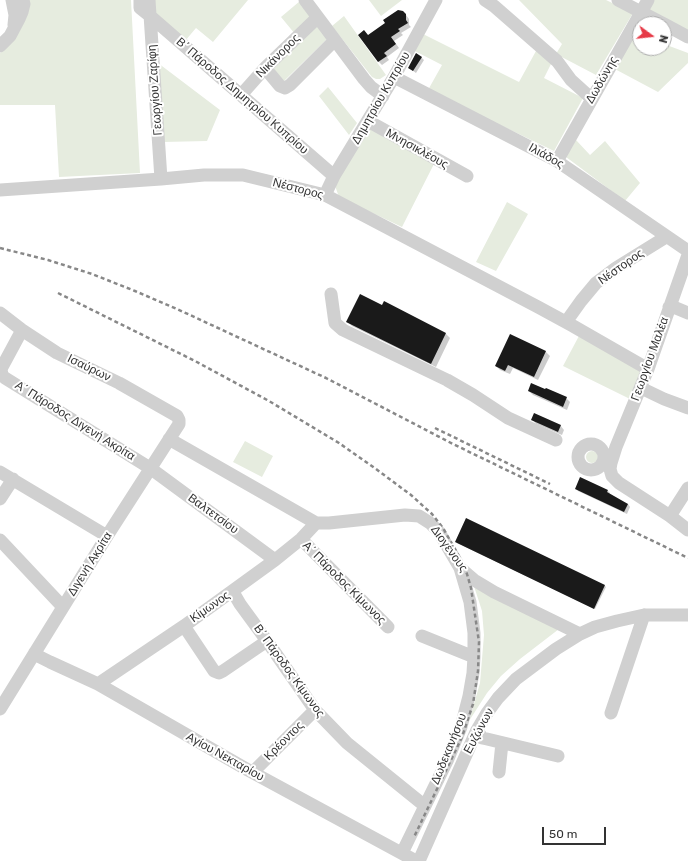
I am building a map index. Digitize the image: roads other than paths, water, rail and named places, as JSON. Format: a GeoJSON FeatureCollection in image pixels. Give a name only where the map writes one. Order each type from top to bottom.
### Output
{"type":"FeatureCollection","features":[{"type":"Feature","properties":{"kind":"street"},"geometry":{"type":"LineString","coordinates":[[12,0],[15,15],[13,31]]}},
{"type":"Feature","properties":{"kind":"street"},"geometry":{"type":"LineString","coordinates":[[0,46],[13,31],[22,12],[24,4],[23,0]]}},
{"type":"Feature","properties":{"kind":"street"},"geometry":{"type":"LineString","coordinates":[[305,0],[334,41],[364,79],[371,87],[383,96]]}},
{"type":"Feature","properties":{"kind":"street","name":"Δημητρίου Κυπρίου"},"geometry":{"type":"LineString","coordinates":[[325,195],[334,176],[394,77],[436,0]]}},
{"type":"Feature","properties":{"kind":"street"},"geometry":{"type":"LineString","coordinates":[[485,0],[494,6],[557,61],[571,80],[592,98]]}},
{"type":"Feature","properties":{"kind":"street"},"geometry":{"type":"LineString","coordinates":[[618,0],[649,16]]}},
{"type":"Feature","properties":{"kind":"street","name":"Δωδώνης"},"geometry":{"type":"LineString","coordinates":[[557,161],[648,0]]}},
{"type":"Feature","properties":{"kind":"street","name":"Β΄ Πάροδος Δημητρίου Κυπρίου"},"geometry":{"type":"LineString","coordinates":[[145,6],[240,94],[334,176]]}},
{"type":"Feature","properties":{"kind":"street","name":"Γεωργίου Ζαρίφη"},"geometry":{"type":"LineString","coordinates":[[145,6],[161,179]]}},
{"type":"Feature","properties":{"kind":"street","name":"Νικάνορος"},"geometry":{"type":"LineString","coordinates":[[240,94],[317,18]]}},
{"type":"Feature","properties":{"kind":"street"},"geometry":{"type":"LineString","coordinates":[[672,28],[688,37]]}},
{"type":"Feature","properties":{"kind":"street"},"geometry":{"type":"LineString","coordinates":[[265,68],[280,86],[285,88],[290,85],[334,41]]}},
{"type":"Feature","properties":{"kind":"street","name":"Ιλιάδος"},"geometry":{"type":"LineString","coordinates":[[394,77],[557,161],[688,251]]}},
{"type":"Feature","properties":{"kind":"street","name":"Μνησικλέους"},"geometry":{"type":"LineString","coordinates":[[368,122],[467,176]]}},
{"type":"Feature","properties":{"kind":"street","name":"Νέστορος"},"geometry":{"type":"LineString","coordinates":[[0,190],[204,175],[243,175],[325,195],[566,322],[648,369]]}},
{"type":"Feature","properties":{"kind":"street","name":"Νέστορος"},"geometry":{"type":"LineString","coordinates":[[566,322],[596,283],[616,268],[666,237]]}},
{"type":"Feature","properties":{"kind":"street","name":"Γεωργίου Μαλέα"},"geometry":{"type":"LineString","coordinates":[[606,464],[616,447],[641,388],[688,255]]}},
{"type":"Feature","properties":{"kind":"street"},"geometry":{"type":"LineString","coordinates":[[331,294],[336,323],[343,330],[447,380],[474,395],[508,418],[556,440]]}},
{"type":"Feature","properties":{"kind":"street"},"geometry":{"type":"LineString","coordinates":[[669,307],[688,313]]}},
{"type":"Feature","properties":{"kind":"street","name":"Ισαύρων"},"geometry":{"type":"LineString","coordinates":[[0,313],[22,330],[57,353],[119,383],[177,416],[179,420]]}},
{"type":"Feature","properties":{"kind":"street","name":"Α΄ Πάροδος Διγενή Ακρίτα"},"geometry":{"type":"LineString","coordinates":[[22,330],[1,369],[2,375],[150,468]]}},
{"type":"Feature","properties":{"kind":"street"},"geometry":{"type":"LineString","coordinates":[[641,388],[688,408]]}},
{"type":"Feature","properties":{"kind":"street","name":"Διγενή Ακρίτα"},"geometry":{"type":"LineString","coordinates":[[1,707],[107,536],[179,424],[179,420]]}},
{"type":"Feature","properties":{"kind":"street","name":"Διογένους"},"geometry":{"type":"LineString","coordinates":[[169,439],[316,523],[329,524],[405,515],[419,516],[430,523],[439,532],[460,568],[474,580],[494,592],[580,634]]}},
{"type":"Feature","properties":{"kind":"street"},"geometry":{"type":"LineString","coordinates":[[606,464],[594,470],[586,469],[580,464],[580,451],[587,445],[596,445],[602,450],[606,464],[610,469],[612,476],[619,483],[670,516],[688,530]]}},
{"type":"Feature","properties":{"kind":"street"},"geometry":{"type":"LineString","coordinates":[[602,450],[616,447]]}},
{"type":"Feature","properties":{"kind":"street","name":"Βαλτετσίου"},"geometry":{"type":"LineString","coordinates":[[150,468],[275,560]]}},
{"type":"Feature","properties":{"kind":"street"},"geometry":{"type":"LineString","coordinates":[[0,472],[107,536]]}},
{"type":"Feature","properties":{"kind":"street"},"geometry":{"type":"LineString","coordinates":[[0,499],[13,479]]}},
{"type":"Feature","properties":{"kind":"street"},"geometry":{"type":"LineString","coordinates":[[670,516],[688,488]]}},
{"type":"Feature","properties":{"kind":"street"},"geometry":{"type":"LineString","coordinates":[[670,516],[688,521]]}},
{"type":"Feature","properties":{"kind":"street","name":"Κίμωνος"},"geometry":{"type":"LineString","coordinates":[[98,684],[233,592],[301,539],[316,523]]}},
{"type":"Feature","properties":{"kind":"street","name":"Α΄ Πάροδος Κίμωνος"},"geometry":{"type":"LineString","coordinates":[[301,539],[388,627]]}},
{"type":"Feature","properties":{"kind":"street"},"geometry":{"type":"LineString","coordinates":[[0,540],[63,607]]}},
{"type":"Feature","properties":{"kind":"street","name":"Δωδεκανήσου"},"geometry":{"type":"LineString","coordinates":[[402,853],[447,761],[461,727],[469,696],[473,673],[474,633],[470,602],[460,568]]}},
{"type":"Feature","properties":{"kind":"street","name":"Β΄ Πάροδος Κίμωνος"},"geometry":{"type":"LineString","coordinates":[[233,592],[315,710],[347,743],[425,806]]}},
{"type":"Feature","properties":{"kind":"street"},"geometry":{"type":"LineString","coordinates":[[580,634],[595,627],[644,616],[688,615]]}},
{"type":"Feature","properties":{"kind":"street"},"geometry":{"type":"LineString","coordinates":[[611,713],[644,616]]}},
{"type":"Feature","properties":{"kind":"street"},"geometry":{"type":"LineString","coordinates":[[184,626],[214,671],[219,673],[267,641]]}},
{"type":"Feature","properties":{"kind":"street","name":"Ευζώνων"},"geometry":{"type":"LineString","coordinates":[[419,861],[470,744],[487,713],[498,698],[516,679],[534,664],[580,634]]}},
{"type":"Feature","properties":{"kind":"street"},"geometry":{"type":"LineString","coordinates":[[422,636],[474,657]]}},
{"type":"Feature","properties":{"kind":"street","name":"Αγίου Νεκταρίου"},"geometry":{"type":"LineString","coordinates":[[35,652],[40,657],[98,684],[254,773],[416,861]]}},
{"type":"Feature","properties":{"kind":"street","name":"Κρέοντος"},"geometry":{"type":"LineString","coordinates":[[254,773],[256,769],[315,710]]}},
{"type":"Feature","properties":{"kind":"street"},"geometry":{"type":"LineString","coordinates":[[477,730],[482,738],[558,756]]}},
{"type":"Feature","properties":{"kind":"street"},"geometry":{"type":"LineString","coordinates":[[499,772],[502,743]]}},
{"type":"Feature","properties":{"kind":"railway"},"geometry":{"type":"LineString","coordinates":[[0,248],[48,260],[92,274],[177,309],[326,378],[453,444],[688,558]]}},
{"type":"Feature","properties":{"kind":"railway"},"geometry":{"type":"LineString","coordinates":[[58,293],[195,361],[269,401],[339,443],[411,495],[432,514],[443,528],[460,558],[471,588],[479,642],[478,671],[473,704],[462,737],[414,837]]}},
{"type":"Feature","properties":{"kind":"railway"},"geometry":{"type":"LineString","coordinates":[[435,428],[550,484]]}}]}
